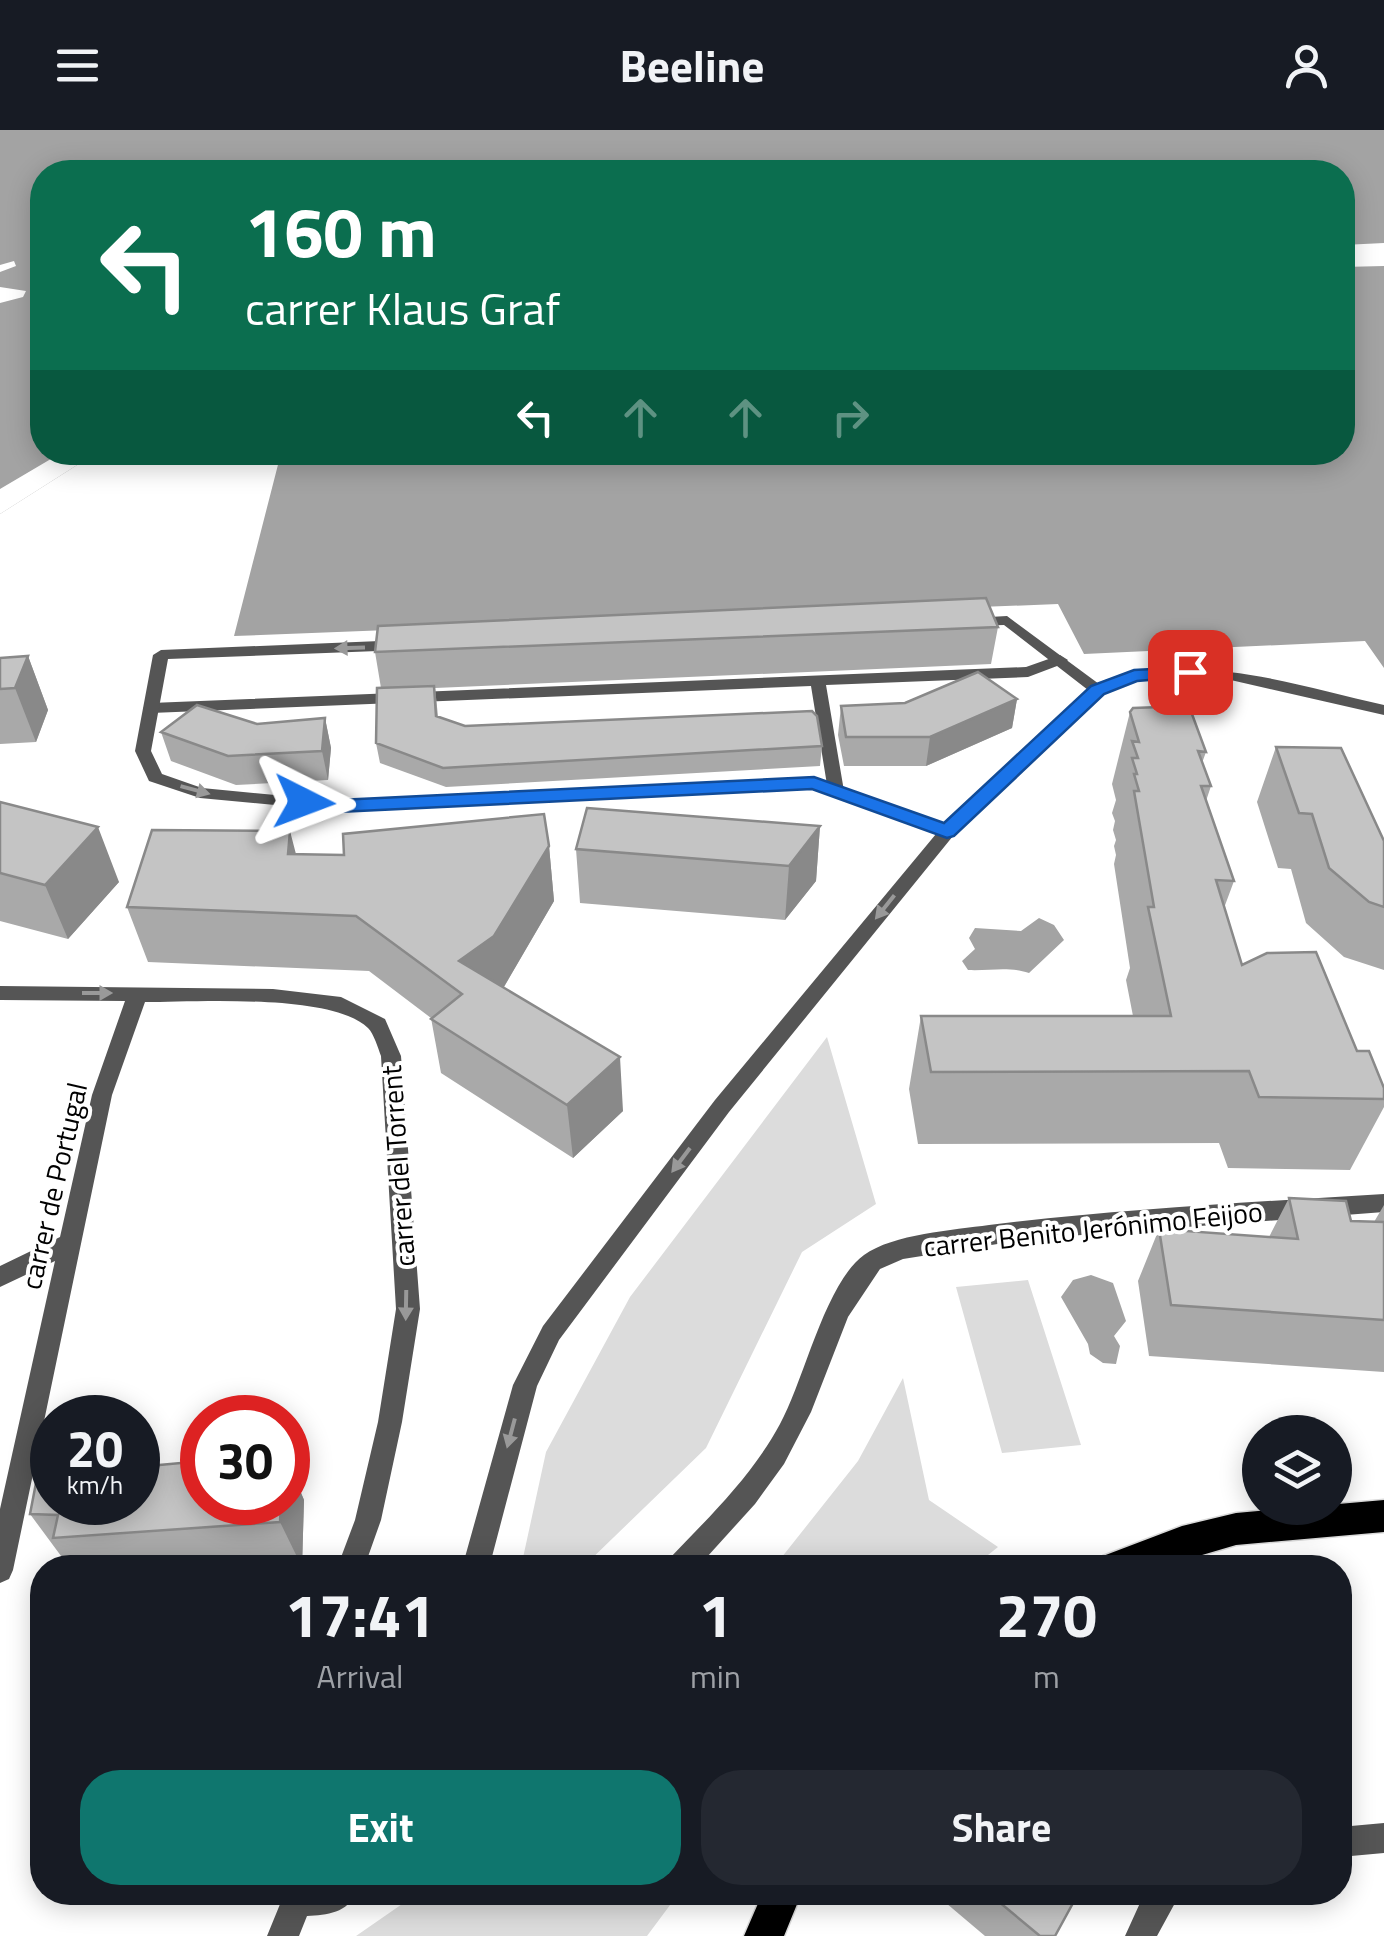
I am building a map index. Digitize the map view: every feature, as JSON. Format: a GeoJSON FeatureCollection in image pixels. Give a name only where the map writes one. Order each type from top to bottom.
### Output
{"type":"FeatureCollection","features":[{"type":"Feature","properties":{"kind":"main road"},"geometry":{"type":"LineString","coordinates":[[1148,1555],[1236,1529],[1384,1516]]}},
{"type":"Feature","properties":{"kind":"main road"},"geometry":{"type":"LineString","coordinates":[[764,1936],[777,1905]]}},
{"type":"Feature","properties":{"kind":"street"},"geometry":{"type":"LineString","coordinates":[[948,623],[1007,620],[1097,690]]}},
{"type":"Feature","properties":{"kind":"street"},"geometry":{"type":"LineString","coordinates":[[417,645],[161,656],[143,751],[155,776],[200,793],[338,806],[814,783],[947,832]]}},
{"type":"Feature","properties":{"kind":"street"},"geometry":{"type":"LineString","coordinates":[[151,708],[1028,672],[1060,660]]}},
{"type":"Feature","properties":{"kind":"street"},"geometry":{"type":"LineString","coordinates":[[478,1555],[525,1385],[551,1333],[722,1106],[947,832],[1097,690],[1134,676],[1222,673],[1384,710]]}},
{"type":"Feature","properties":{"kind":"street"},"geometry":{"type":"LineString","coordinates":[[818,682],[836,790]]}},
{"type":"Feature","properties":{"kind":"street","name":"carrer del Torrent"},"geometry":{"type":"LineString","coordinates":[[0,993],[273,996],[341,1004],[378,1024],[391,1056],[408,1309],[390,1422],[368,1520],[355,1555]]}},
{"type":"Feature","properties":{"kind":"street","name":"carrer de Portugal"},"geometry":{"type":"LineString","coordinates":[[0,1570],[102,1096],[138,993]]}},
{"type":"Feature","properties":{"kind":"street","name":"carrer Benito Jerónimo Feijoo"},"geometry":{"type":"LineString","coordinates":[[690,1555],[764,1476],[798,1414],[841,1304],[874,1259],[936,1242],[1127,1221],[1384,1203]]}},
{"type":"Feature","properties":{"kind":"street"},"geometry":{"type":"LineString","coordinates":[[0,1278],[71,1242]]}},
{"type":"Feature","properties":{"kind":"street"},"geometry":{"type":"LineString","coordinates":[[1352,1841],[1384,1838]]}},
{"type":"Feature","properties":{"kind":"street"},"geometry":{"type":"LineString","coordinates":[[283,1936],[290,1905]]}},
{"type":"Feature","properties":{"kind":"street"},"geometry":{"type":"LineString","coordinates":[[1140,1936],[1156,1905]]}},
{"type":"Feature","properties":{"kind":"shaded area"},"geometry":{"type":"Polygon","coordinates":[[[0,130],[1384,130],[1384,668],[1365,641],[1084,654],[1058,604],[234,636],[278,465],[1355,465],[1355,160],[30,160],[30,465],[77,465],[0,514],[0,303],[23,297],[26,291],[0,287],[0,272],[16,266],[14,261],[0,265],[0,130]]]}},
{"type":"Feature","properties":{"kind":"shaded area"},"geometry":{"type":"Polygon","coordinates":[[[1039,918],[1054,925],[1064,940],[1029,973],[968,970],[962,961],[975,949],[969,938],[975,928],[1021,931],[1039,918]]]}},
{"type":"Feature","properties":{"kind":"shaded area"},"geometry":{"type":"Polygon","coordinates":[[[827,1037],[876,1204],[802,1252],[706,1448],[595,1555],[524,1555],[546,1452],[630,1297],[827,1037]]]}},
{"type":"Feature","properties":{"kind":"shaded area"},"geometry":{"type":"Polygon","coordinates":[[[1091,1275],[1113,1283],[1126,1321],[1114,1336],[1120,1346],[1116,1364],[1103,1363],[1090,1354],[1061,1297],[1073,1280],[1091,1275]]]}},
{"type":"Feature","properties":{"kind":"shaded area"},"geometry":{"type":"Polygon","coordinates":[[[1028,1280],[1081,1445],[1002,1453],[956,1287],[1028,1280]]]}},
{"type":"Feature","properties":{"kind":"shaded area"},"geometry":{"type":"Polygon","coordinates":[[[903,1378],[929,1500],[998,1547],[988,1555],[784,1555],[858,1461],[903,1378]]]}},
{"type":"Feature","properties":{"kind":"shaded area"},"geometry":{"type":"Polygon","coordinates":[[[401,1905],[670,1905],[647,1936],[356,1936],[401,1905]]]}},
{"type":"Feature","properties":{"kind":"pier"},"geometry":{"type":"Polygon","coordinates":[[[1384,243],[1384,266],[1355,267],[1355,244],[1384,243]]]}},
{"type":"Feature","properties":{"kind":"pier"},"geometry":{"type":"Polygon","coordinates":[[[41,465],[77,465],[0,514],[0,489],[41,465]]]}},
{"type":"Feature","properties":{"kind":"building"},"geometry":{"type":"Polygon","coordinates":[[[986,598],[998,627],[375,652],[378,626],[986,598]]]}},
{"type":"Feature","properties":{"kind":"building"},"geometry":{"type":"Polygon","coordinates":[[[28,656],[15,688],[0,689],[0,658],[28,656]]]}},
{"type":"Feature","properties":{"kind":"building"},"geometry":{"type":"Polygon","coordinates":[[[978,672],[1017,699],[930,737],[846,737],[841,706],[905,703],[978,672]]]}},
{"type":"Feature","properties":{"kind":"building"},"geometry":{"type":"Polygon","coordinates":[[[434,686],[436,716],[465,726],[812,711],[817,716],[822,746],[443,768],[376,743],[377,688],[434,686]]]}},
{"type":"Feature","properties":{"kind":"building"},"geometry":{"type":"Polygon","coordinates":[[[197,705],[257,724],[325,718],[322,751],[228,756],[161,732],[197,705]]]}},
{"type":"Feature","properties":{"kind":"building"},"geometry":{"type":"Polygon","coordinates":[[[1189,706],[1206,752],[1198,751],[1211,786],[1201,786],[1234,881],[1216,880],[1242,965],[1267,953],[1316,952],[1357,1051],[1369,1051],[1384,1088],[1384,1099],[1259,1097],[1249,1071],[931,1072],[921,1016],[1171,1016],[1148,907],[1154,907],[1132,758],[1138,758],[1132,741],[1139,742],[1130,712],[1133,708],[1189,706]]]}},
{"type":"Feature","properties":{"kind":"building"},"geometry":{"type":"Polygon","coordinates":[[[1276,747],[1341,748],[1384,841],[1384,907],[1369,902],[1329,868],[1312,814],[1299,813],[1276,747]]]}},
{"type":"Feature","properties":{"kind":"building"},"geometry":{"type":"Polygon","coordinates":[[[0,802],[98,827],[45,885],[0,873],[0,802]]]}},
{"type":"Feature","properties":{"kind":"building"},"geometry":{"type":"Polygon","coordinates":[[[587,808],[820,826],[789,866],[576,849],[587,808]]]}},
{"type":"Feature","properties":{"kind":"building"},"geometry":{"type":"Polygon","coordinates":[[[544,814],[549,846],[494,936],[459,961],[620,1057],[567,1105],[431,1019],[462,994],[356,916],[127,907],[152,830],[290,831],[288,854],[344,855],[343,834],[544,814]]]}},
{"type":"Feature","properties":{"kind":"building"},"geometry":{"type":"Polygon","coordinates":[[[1289,1198],[1346,1201],[1351,1221],[1384,1222],[1384,1320],[1171,1305],[1159,1229],[1298,1239],[1289,1198]]]}},
{"type":"Feature","properties":{"kind":"building"},"geometry":{"type":"Polygon","coordinates":[[[180,1463],[180,1525],[237,1525],[53,1538],[56,1525],[160,1525],[160,1465],[180,1463]]]}},
{"type":"Feature","properties":{"kind":"building"},"geometry":{"type":"Polygon","coordinates":[[[1003,1905],[1072,1905],[1055,1936],[1040,1936],[1003,1905]]]}},
{"type":"Feature","properties":{"kind":"route"},"geometry":{"type":"LineString","coordinates":[[304,802],[338,806],[814,783],[947,832],[1097,690],[1134,676],[1190,672]]}}]}
